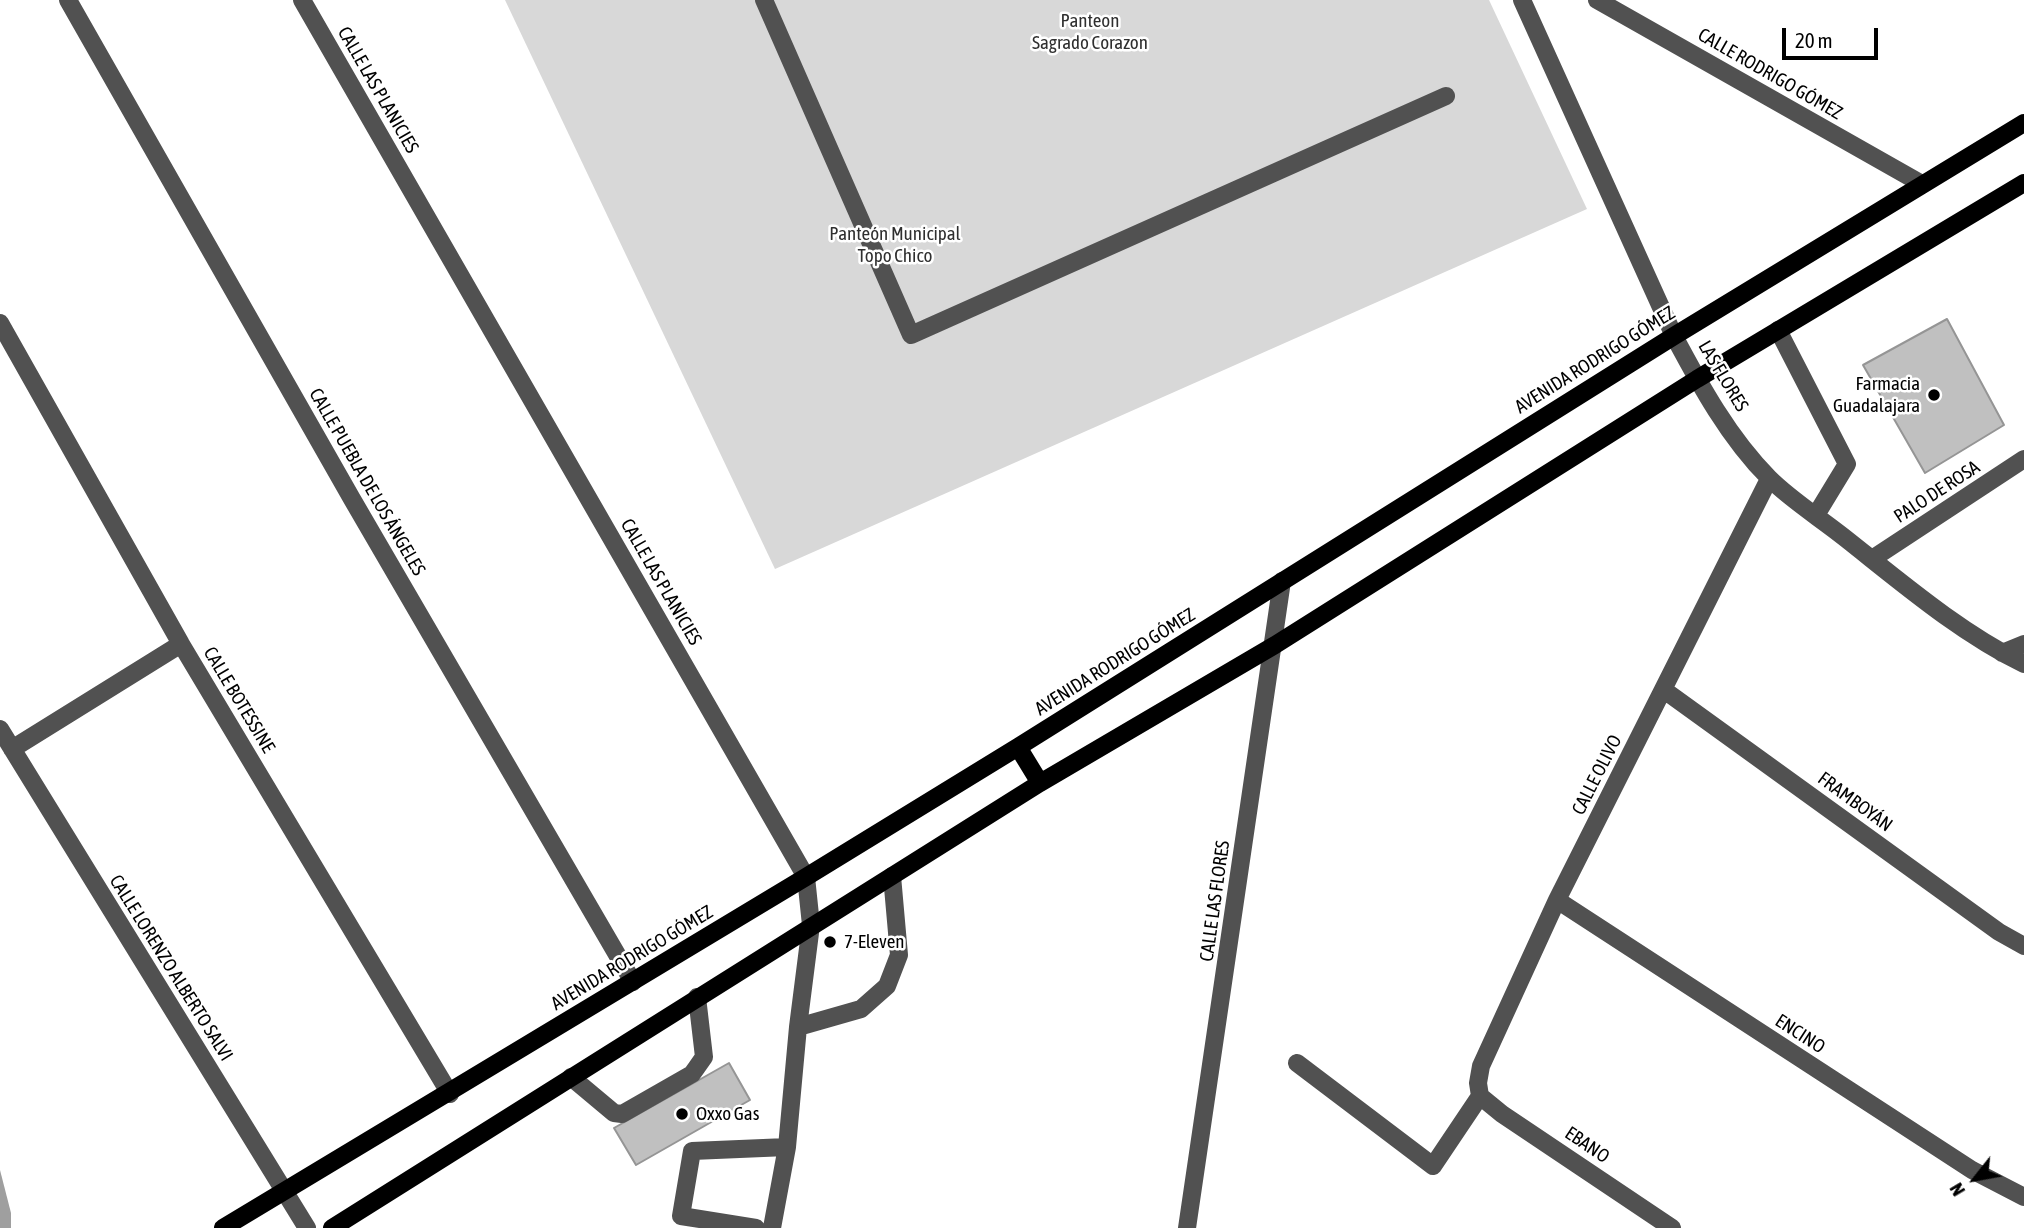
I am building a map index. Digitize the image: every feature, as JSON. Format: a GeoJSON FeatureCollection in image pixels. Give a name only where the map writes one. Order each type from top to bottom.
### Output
{"type":"FeatureCollection","features":[{"type":"Feature","properties":{"kind":"main road","name":"AVENIDA RODRIGO GÓMEZ"},"geometry":{"type":"LineString","coordinates":[[223,1228],[450,1094],[1018,747],[1674,335],[2024,123]]}},
{"type":"Feature","properties":{"kind":"main road"},"geometry":{"type":"LineString","coordinates":[[332,1228],[1040,783],[1275,645],[1697,379],[2024,183]]}},
{"type":"Feature","properties":{"kind":"main road"},"geometry":{"type":"LineString","coordinates":[[1018,747],[1040,783]]}},
{"type":"Feature","properties":{"kind":"street","name":"CALLE PUEBLA DE LOS ÁNGELES"},"geometry":{"type":"LineString","coordinates":[[68,0],[352,499],[633,982]]}},
{"type":"Feature","properties":{"kind":"street","name":"CALLE LAS PLANICIES"},"geometry":{"type":"LineString","coordinates":[[302,0],[806,877],[811,925],[786,1147],[772,1228]]}},
{"type":"Feature","properties":{"kind":"street"},"geometry":{"type":"LineString","coordinates":[[764,0],[911,335],[1446,96]]}},
{"type":"Feature","properties":{"kind":"street","name":"LAS FLORES"},"geometry":{"type":"LineString","coordinates":[[1522,0],[1674,335],[1697,379],[1736,438],[1769,478],[1923,600],[2002,653],[2024,664]]}},
{"type":"Feature","properties":{"kind":"street","name":"CALLE RODRIGO GÓMEZ"},"geometry":{"type":"LineString","coordinates":[[1597,0],[1922,184]]}},
{"type":"Feature","properties":{"kind":"street","name":"CALLE BOTESSINE"},"geometry":{"type":"LineString","coordinates":[[0,323],[181,644],[450,1094]]}},
{"type":"Feature","properties":{"kind":"street"},"geometry":{"type":"LineString","coordinates":[[1778,330],[1847,464],[1816,515]]}},
{"type":"Feature","properties":{"kind":"street","name":"PALO DE ROSA"},"geometry":{"type":"LineString","coordinates":[[1872,559],[2024,460]]}},
{"type":"Feature","properties":{"kind":"street","name":"CALLE OLIVO"},"geometry":{"type":"LineString","coordinates":[[1480,1096],[1478,1083],[1482,1066],[1557,900],[1769,478]]}},
{"type":"Feature","properties":{"kind":"street","name":"CALLE LAS FLORES"},"geometry":{"type":"LineString","coordinates":[[1187,1228],[1275,645],[1282,580]]}},
{"type":"Feature","properties":{"kind":"street"},"geometry":{"type":"LineString","coordinates":[[12,749],[181,644]]}},
{"type":"Feature","properties":{"kind":"street"},"geometry":{"type":"LineString","coordinates":[[2002,653],[2024,645]]}},
{"type":"Feature","properties":{"kind":"street","name":"FRAMBOYÁN"},"geometry":{"type":"LineString","coordinates":[[1664,690],[1999,932],[2024,946]]}},
{"type":"Feature","properties":{"kind":"street","name":"CALLE LORENZO ALBERTO SALVI"},"geometry":{"type":"LineString","coordinates":[[0,729],[307,1228]]}},
{"type":"Feature","properties":{"kind":"street"},"geometry":{"type":"LineString","coordinates":[[798,1027],[861,1009],[887,986],[899,955],[892,876]]}},
{"type":"Feature","properties":{"kind":"street","name":"ENCINO"},"geometry":{"type":"LineString","coordinates":[[1557,900],[1972,1170],[2024,1197]]}},
{"type":"Feature","properties":{"kind":"street"},"geometry":{"type":"LineString","coordinates":[[571,1077],[614,1113],[622,1114],[692,1074],[704,1057],[697,997]]}},
{"type":"Feature","properties":{"kind":"street"},"geometry":{"type":"LineString","coordinates":[[1297,1063],[1433,1166],[1480,1096]]}},
{"type":"Feature","properties":{"kind":"street","name":"EBANO"},"geometry":{"type":"LineString","coordinates":[[1480,1096],[1502,1114],[1672,1228]]}},
{"type":"Feature","properties":{"kind":"street"},"geometry":{"type":"LineString","coordinates":[[756,1228],[681,1216],[692,1151],[786,1147]]}},
{"type":"Feature","properties":{"kind":"green space","name":"Panteón Municipal Topo Chico"},"geometry":{"type":"Polygon","coordinates":[[[505,0],[1489,0],[1587,209],[775,569],[505,0]]]}},
{"type":"Feature","properties":{"kind":"shaded area"},"geometry":{"type":"Polygon","coordinates":[[[0,1170],[11,1213],[11,1228],[0,1228],[0,1170]]]}},
{"type":"Feature","properties":{"kind":"building","name":"Farmacia Guadalajara"},"geometry":{"type":"Polygon","coordinates":[[[1947,319],[2004,425],[1925,473],[1863,365],[1947,319]]]}},
{"type":"Feature","properties":{"kind":"building","name":"Oxxo Gas"},"geometry":{"type":"Polygon","coordinates":[[[729,1063],[750,1100],[636,1165],[614,1128],[729,1063]]]}},
{"type":"Feature","properties":{"kind":"place","name":"Farmacia Guadalajara"},"geometry":{"type":"Point","coordinates":[1934,395]}},
{"type":"Feature","properties":{"kind":"place","name":"7-Eleven"},"geometry":{"type":"Point","coordinates":[830,942]}},
{"type":"Feature","properties":{"kind":"place","name":"Oxxo Gas"},"geometry":{"type":"Point","coordinates":[682,1114]}},
{"type":"Feature","properties":{"kind":"park label","name":"Panteon Sagrado Corazon"},"geometry":{"type":"Point","coordinates":[1090,32]}}]}
